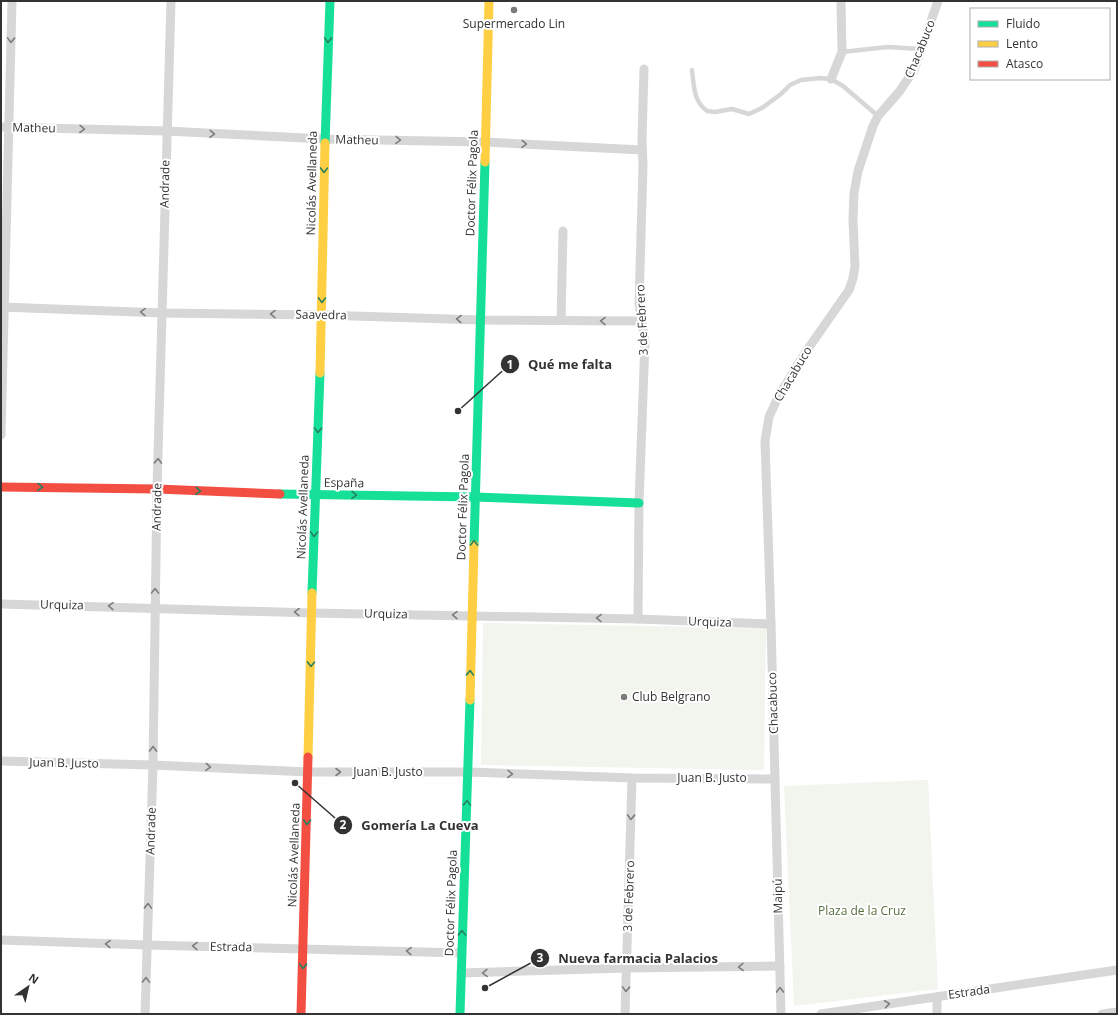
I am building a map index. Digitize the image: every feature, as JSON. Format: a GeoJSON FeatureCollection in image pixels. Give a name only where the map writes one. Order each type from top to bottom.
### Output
{"type":"FeatureCollection","features":[{"type":"Feature","properties":{"kind":"street"},"geometry":{"type":"LineString","coordinates":[[1,435],[5,127],[12,1]]}},
{"type":"Feature","properties":{"kind":"street","name":"Andrade"},"geometry":{"type":"LineString","coordinates":[[145,1014],[153,765],[157,490],[166,131],[171,1]]}},
{"type":"Feature","properties":{"kind":"street","name":"Nicolás Avellaneda"},"geometry":{"type":"LineString","coordinates":[[301,1014],[330,1]]}},
{"type":"Feature","properties":{"kind":"street","name":"Doctor Félix Pagola"},"geometry":{"type":"LineString","coordinates":[[460,1014],[489,1]]}},
{"type":"Feature","properties":{"kind":"street"},"geometry":{"type":"LineString","coordinates":[[831,79],[842,52],[841,1]]}},
{"type":"Feature","properties":{"kind":"street","name":"Chacabuco"},"geometry":{"type":"LineString","coordinates":[[775,779],[764,441],[767,426],[769,417],[779,395],[805,352],[849,290],[855,266],[853,220],[854,193],[858,171],[873,126],[878,116],[907,82],[914,70],[938,1]]}},
{"type":"Feature","properties":{"kind":"street","name":"3 de Febrero"},"geometry":{"type":"LineString","coordinates":[[638,619],[639,503],[645,341],[639,304],[644,69]]}},
{"type":"Feature","properties":{"kind":"street","name":"Matheu"},"geometry":{"type":"LineString","coordinates":[[5,127],[166,131],[325,139],[485,142],[642,150]]}},
{"type":"Feature","properties":{"kind":"street"},"geometry":{"type":"LineString","coordinates":[[561,320],[563,231]]}},
{"type":"Feature","properties":{"kind":"street","name":"Saavedra"},"geometry":{"type":"LineString","coordinates":[[2,307],[162,313],[322,315],[480,320],[642,321]]}},
{"type":"Feature","properties":{"kind":"street","name":"España"},"geometry":{"type":"LineString","coordinates":[[1,487],[315,495],[475,497],[639,503]]}},
{"type":"Feature","properties":{"kind":"street","name":"Urquiza"},"geometry":{"type":"LineString","coordinates":[[1,604],[312,613],[638,619],[771,624]]}},
{"type":"Feature","properties":{"kind":"street","name":"Juan B. Justo"},"geometry":{"type":"LineString","coordinates":[[1,761],[153,765],[308,772],[468,772],[632,778],[775,779]]}},
{"type":"Feature","properties":{"kind":"street","name":"3 de Febrero"},"geometry":{"type":"LineString","coordinates":[[625,1014],[632,778]]}},
{"type":"Feature","properties":{"kind":"street","name":"Maipú"},"geometry":{"type":"LineString","coordinates":[[775,779],[781,1014]]}},
{"type":"Feature","properties":{"kind":"street","name":"Estrada"},"geometry":{"type":"LineString","coordinates":[[1,940],[462,953]]}},
{"type":"Feature","properties":{"kind":"street"},"geometry":{"type":"LineString","coordinates":[[461,974],[627,968],[780,966]]}},
{"type":"Feature","properties":{"kind":"street","name":"Estrada"},"geometry":{"type":"LineString","coordinates":[[821,1014],[1117,970]]}},
{"type":"Feature","properties":{"kind":"street"},"geometry":{"type":"LineString","coordinates":[[937,997],[937,1014]]}},
{"type":"Feature","properties":{"kind":"street"},"geometry":{"type":"LineString","coordinates":[[1102,1014],[1117,1012]]}},
{"type":"Feature","properties":{"kind":"lane"},"geometry":{"type":"LineString","coordinates":[[842,52],[887,47],[921,49]]}},
{"type":"Feature","properties":{"kind":"lane"},"geometry":{"type":"LineString","coordinates":[[692,70],[694,94],[697,100],[707,111],[715,112],[732,109],[750,114],[762,108],[781,94],[790,85],[801,80],[820,78],[831,79],[843,86],[878,116]]}},
{"type":"Feature","properties":{"kind":"green space","name":"Club Belgrano"},"geometry":{"type":"Polygon","coordinates":[[[483,623],[766,628],[764,770],[481,765],[483,623]]]}},
{"type":"Feature","properties":{"kind":"green space","name":"Plaza de la Cruz"},"geometry":{"type":"Polygon","coordinates":[[[928,780],[938,989],[794,1006],[784,786],[928,780]]]}},
{"type":"Feature","properties":{"kind":"traffic: fast"},"geometry":{"type":"LineString","coordinates":[[325,143],[330,1]]}},
{"type":"Feature","properties":{"kind":"traffic: fast"},"geometry":{"type":"LineString","coordinates":[[474,545],[485,162]]}},
{"type":"Feature","properties":{"kind":"traffic: fast"},"geometry":{"type":"LineString","coordinates":[[312,593],[320,373]]}},
{"type":"Feature","properties":{"kind":"traffic: fast"},"geometry":{"type":"LineString","coordinates":[[280,494],[475,497],[639,503]]}},
{"type":"Feature","properties":{"kind":"traffic: fast"},"geometry":{"type":"LineString","coordinates":[[460,1014],[470,700]]}},
{"type":"Feature","properties":{"kind":"traffic: slow"},"geometry":{"type":"LineString","coordinates":[[485,162],[489,1]]}},
{"type":"Feature","properties":{"kind":"traffic: slow"},"geometry":{"type":"LineString","coordinates":[[320,373],[325,143]]}},
{"type":"Feature","properties":{"kind":"traffic: slow"},"geometry":{"type":"LineString","coordinates":[[470,700],[474,545]]}},
{"type":"Feature","properties":{"kind":"traffic: slow"},"geometry":{"type":"LineString","coordinates":[[308,757],[312,593]]}},
{"type":"Feature","properties":{"kind":"traffic: jam"},"geometry":{"type":"LineString","coordinates":[[1,487],[157,489],[280,494]]}},
{"type":"Feature","properties":{"kind":"traffic: jam"},"geometry":{"type":"LineString","coordinates":[[301,1014],[308,757]]}},
{"type":"Feature","properties":{"kind":"place","name":"Supermercado Lin"},"geometry":{"type":"Point","coordinates":[514,10]}},
{"type":"Feature","properties":{"kind":"place","name":"Qué me falta"},"geometry":{"type":"Point","coordinates":[458,411]}},
{"type":"Feature","properties":{"kind":"place","name":"Club Belgrano"},"geometry":{"type":"Point","coordinates":[624,697]}},
{"type":"Feature","properties":{"kind":"place","name":"Gomería La Cueva"},"geometry":{"type":"Point","coordinates":[295,783]}},
{"type":"Feature","properties":{"kind":"place","name":"Nueva farmacia Palacios"},"geometry":{"type":"Point","coordinates":[485,988]}}]}
